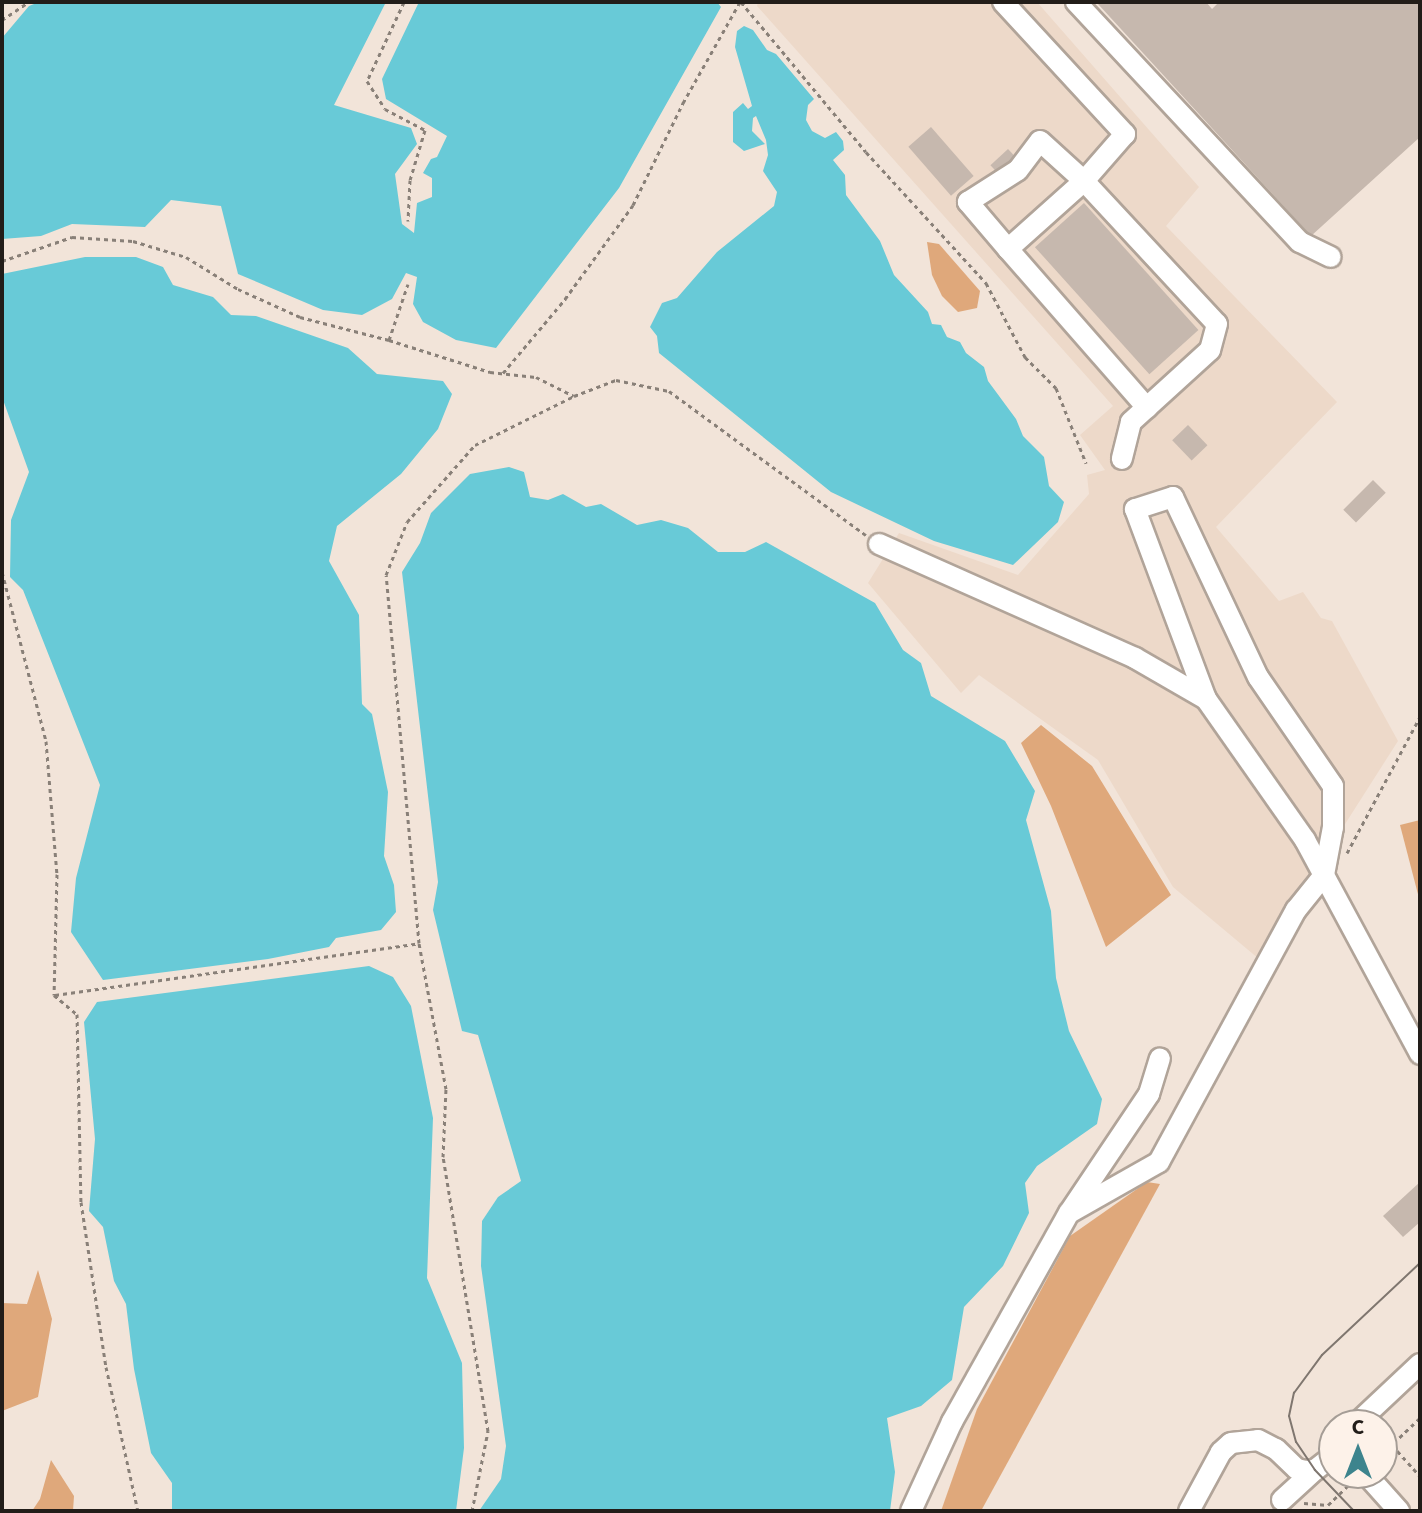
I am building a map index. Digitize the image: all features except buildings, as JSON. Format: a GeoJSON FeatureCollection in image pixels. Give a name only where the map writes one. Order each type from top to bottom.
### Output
{"type":"FeatureCollection","features":[{"type":"Feature","properties":{"kind":"street"},"geometry":{"type":"LineString","coordinates":[[1003,2],[1125,134],[1084,181],[1008,249]]}},
{"type":"Feature","properties":{"kind":"street"},"geometry":{"type":"LineString","coordinates":[[1076,2],[1300,242],[1331,257]]}},
{"type":"Feature","properties":{"kind":"street"},"geometry":{"type":"LineString","coordinates":[[1122,459],[1131,422],[1147,408],[1210,350],[1217,324],[1084,181],[1040,141],[1018,170],[968,202],[1147,408]]}},
{"type":"Feature","properties":{"kind":"street"},"geometry":{"type":"LineString","coordinates":[[1069,1213],[1159,1162],[1296,910],[1324,875],[1333,827],[1333,786],[1258,677],[1173,497],[1135,509],[1206,699],[1305,840],[1324,875],[1420,1054]]}},
{"type":"Feature","properties":{"kind":"street"},"geometry":{"type":"LineString","coordinates":[[879,544],[1135,658],[1206,699]]}},
{"type":"Feature","properties":{"kind":"street"},"geometry":{"type":"LineString","coordinates":[[911,1511],[952,1422],[1069,1213],[1149,1094],[1160,1059]]}},
{"type":"Feature","properties":{"kind":"street"},"geometry":{"type":"LineString","coordinates":[[1372,1409],[1420,1364]]}},
{"type":"Feature","properties":{"kind":"street"},"geometry":{"type":"LineString","coordinates":[[1189,1511],[1221,1452],[1231,1443],[1258,1440],[1276,1449],[1297,1469],[1315,1470]]}},
{"type":"Feature","properties":{"kind":"street"},"geometry":{"type":"LineString","coordinates":[[1291,1501],[1318,1468]]}},
{"type":"Feature","properties":{"kind":"street"},"geometry":{"type":"LineString","coordinates":[[1374,1489],[1399,1511]]}},
{"type":"Feature","properties":{"kind":"path"},"geometry":{"type":"LineString","coordinates":[[2,20],[29,2]]}},
{"type":"Feature","properties":{"kind":"path"},"geometry":{"type":"LineString","coordinates":[[404,2],[367,81],[385,109],[425,130],[410,180],[408,221]]}},
{"type":"Feature","properties":{"kind":"path"},"geometry":{"type":"LineString","coordinates":[[503,373],[565,299],[633,205],[683,103],[740,2],[866,152],[986,283],[1025,357],[1056,388],[1086,463]]}},
{"type":"Feature","properties":{"kind":"path"},"geometry":{"type":"LineString","coordinates":[[2,261],[72,237],[133,241],[186,257],[238,289],[300,317],[503,373],[536,377],[574,396]]}},
{"type":"Feature","properties":{"kind":"path"},"geometry":{"type":"LineString","coordinates":[[389,340],[408,284]]}},
{"type":"Feature","properties":{"kind":"path"},"geometry":{"type":"LineString","coordinates":[[472,1511],[488,1431],[443,1157],[446,1089],[419,943],[386,575],[407,522],[475,445],[574,396],[616,380],[669,391],[879,544]]}},
{"type":"Feature","properties":{"kind":"path"},"geometry":{"type":"LineString","coordinates":[[2,572],[46,741],[57,874],[54,995]]}},
{"type":"Feature","properties":{"kind":"path"},"geometry":{"type":"LineString","coordinates":[[1343,862],[1420,717]]}},
{"type":"Feature","properties":{"kind":"path"},"geometry":{"type":"LineString","coordinates":[[54,995],[419,943]]}},
{"type":"Feature","properties":{"kind":"path"},"geometry":{"type":"LineString","coordinates":[[54,995],[77,1014],[81,1202],[106,1367],[138,1511]]}},
{"type":"Feature","properties":{"kind":"path"},"geometry":{"type":"LineString","coordinates":[[1398,1439],[1420,1418]]}},
{"type":"Feature","properties":{"kind":"path"},"geometry":{"type":"LineString","coordinates":[[1398,1452],[1420,1476]]}},
{"type":"Feature","properties":{"kind":"path"},"geometry":{"type":"LineString","coordinates":[[1291,1501],[1328,1505],[1346,1489]]}},
{"type":"Feature","properties":{"kind":"shaded area"},"geometry":{"type":"Polygon","coordinates":[[[758,2],[1037,2],[1199,187],[1166,226],[1337,402],[1216,527],[1279,601],[1303,592],[1321,618],[1332,621],[1398,741],[1259,959],[1173,887],[1098,760],[979,675],[961,693],[868,583],[899,533],[1018,575],[1089,494],[1087,475],[1105,470],[1080,435],[1113,406],[757,6],[758,2]]]}},
{"type":"Feature","properties":{"kind":"shaded area"},"geometry":{"type":"Polygon","coordinates":[[[927,242],[939,244],[980,291],[977,308],[958,312],[942,296],[932,275],[927,242]]]}},
{"type":"Feature","properties":{"kind":"shaded area"},"geometry":{"type":"Polygon","coordinates":[[[1041,725],[1092,766],[1171,895],[1106,947],[1051,806],[1021,743],[1041,725]]]}},
{"type":"Feature","properties":{"kind":"shaded area"},"geometry":{"type":"Polygon","coordinates":[[[1420,820],[1420,902],[1400,825],[1420,820]]]}},
{"type":"Feature","properties":{"kind":"shaded area"},"geometry":{"type":"Polygon","coordinates":[[[1147,1182],[1160,1184],[981,1511],[941,1511],[977,1409],[1070,1236],[1147,1182]]]}},
{"type":"Feature","properties":{"kind":"shaded area"},"geometry":{"type":"Polygon","coordinates":[[[38,1270],[52,1319],[38,1397],[2,1411],[2,1303],[27,1304],[38,1270]]]}},
{"type":"Feature","properties":{"kind":"shaded area"},"geometry":{"type":"Polygon","coordinates":[[[51,1460],[74,1496],[73,1511],[32,1511],[40,1499],[51,1460]]]}},
{"type":"Feature","properties":{"kind":"water"},"geometry":{"type":"Polygon","coordinates":[[[39,2],[386,2],[334,105],[411,128],[417,144],[395,174],[402,224],[414,233],[417,203],[432,197],[432,178],[423,173],[431,159],[437,157],[447,136],[386,99],[382,79],[419,2],[717,2],[721,7],[619,188],[496,348],[456,340],[423,322],[413,304],[417,277],[406,273],[392,299],[362,315],[323,310],[238,274],[221,206],[171,200],[145,227],[72,224],[41,236],[2,239],[2,38],[29,6],[39,2]]]}},
{"type":"Feature","properties":{"kind":"water"},"geometry":{"type":"Polygon","coordinates":[[[744,26],[753,30],[767,50],[776,54],[814,99],[808,105],[806,120],[812,131],[825,138],[836,132],[843,141],[844,150],[833,160],[845,175],[846,195],[880,241],[894,275],[928,312],[932,324],[941,325],[947,337],[960,342],[966,353],[984,367],[988,381],[1016,419],[1023,436],[1044,457],[1049,486],[1064,502],[1058,522],[1013,565],[934,541],[831,492],[659,353],[657,336],[650,327],[662,303],[677,298],[717,252],[774,206],[777,192],[763,171],[768,155],[766,140],[756,116],[752,131],[765,144],[744,151],[733,142],[733,112],[743,103],[748,109],[752,106],[735,47],[737,31],[744,26]]]}},
{"type":"Feature","properties":{"kind":"water"},"geometry":{"type":"Polygon","coordinates":[[[85,257],[136,257],[163,267],[173,285],[213,297],[231,315],[256,316],[348,348],[377,374],[443,381],[452,394],[438,429],[401,474],[337,526],[329,561],[359,615],[362,704],[372,714],[388,792],[384,856],[394,885],[396,912],[381,930],[336,938],[329,947],[268,959],[103,980],[71,932],[76,878],[100,785],[23,590],[10,577],[11,520],[29,472],[2,397],[2,274],[85,257]]]}},
{"type":"Feature","properties":{"kind":"water"},"geometry":{"type":"Polygon","coordinates":[[[509,467],[524,472],[530,497],[548,500],[563,494],[586,507],[601,504],[637,525],[661,520],[688,528],[718,552],[745,552],[766,542],[875,603],[903,650],[921,663],[931,696],[1005,741],[1035,791],[1026,820],[1051,911],[1056,978],[1069,1031],[1102,1099],[1097,1124],[1037,1166],[1025,1183],[1029,1213],[1003,1266],[964,1307],[952,1380],[921,1406],[887,1418],[895,1472],[890,1511],[479,1511],[501,1479],[506,1446],[481,1266],[482,1221],[498,1197],[521,1181],[478,1035],[462,1031],[433,910],[438,882],[402,572],[420,543],[431,513],[470,474],[509,467]]]}},
{"type":"Feature","properties":{"kind":"water"},"geometry":{"type":"Polygon","coordinates":[[[369,966],[393,977],[411,1006],[433,1118],[427,1278],[462,1363],[464,1448],[456,1511],[172,1511],[172,1483],[151,1453],[134,1369],[126,1304],[114,1281],[103,1227],[89,1211],[95,1139],[84,1022],[97,1002],[369,966]]]}},
{"type":"Feature","properties":{"kind":"tram line"},"geometry":{"type":"LineString","coordinates":[[1354,1511],[1315,1470],[1296,1442],[1289,1416],[1294,1393],[1322,1355],[1420,1263]]}}]}
